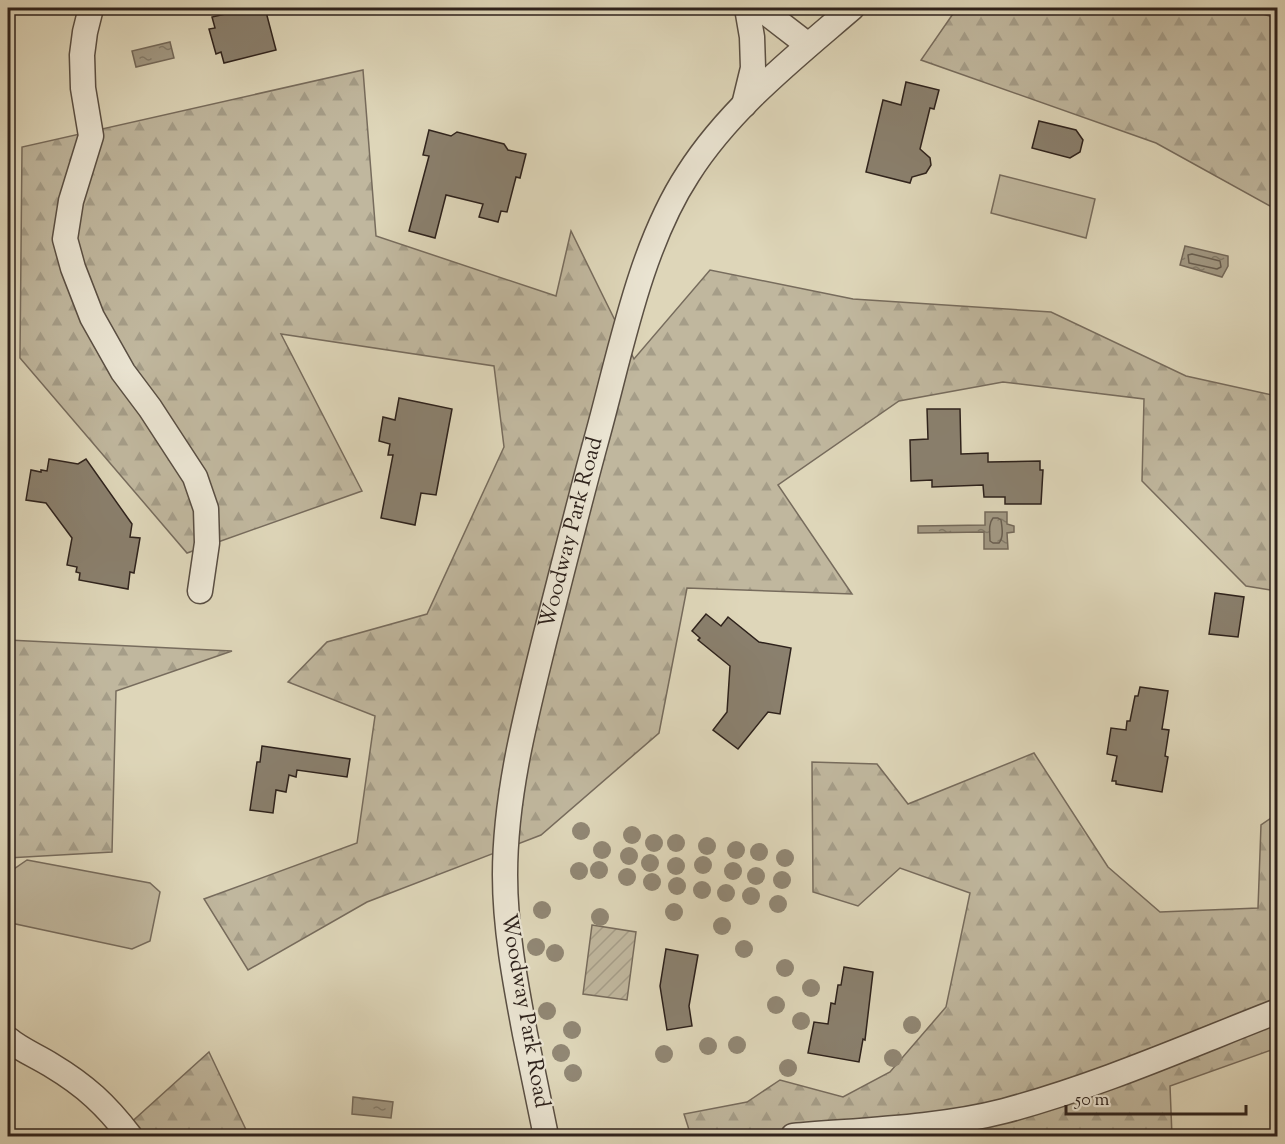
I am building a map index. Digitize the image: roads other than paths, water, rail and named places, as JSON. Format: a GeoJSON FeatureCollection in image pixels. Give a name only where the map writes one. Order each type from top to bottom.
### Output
{"type":"FeatureCollection","features":[{"type":"Feature","properties":{"kind":"street"},"geometry":{"type":"LineString","coordinates":[[91,8],[82,55],[83,88],[91,136],[71,201],[65,238],[73,268],[92,317],[123,372],[150,408],[195,477],[206,509],[207,543],[200,591]]}},
{"type":"Feature","properties":{"kind":"street"},"geometry":{"type":"LineString","coordinates":[[744,105],[753,68],[752,38],[747,8]]}},
{"type":"Feature","properties":{"kind":"street"},"geometry":{"type":"LineString","coordinates":[[760,8],[808,45]]}},
{"type":"Feature","properties":{"kind":"street","name":"Woodway Park Road"},"geometry":{"type":"LineString","coordinates":[[546,1137],[513,972],[506,911],[505,873],[509,808],[522,737],[575,518],[637,292],[669,206],[707,146],[744,105],[851,8]]}},
{"type":"Feature","properties":{"kind":"street"},"geometry":{"type":"LineString","coordinates":[[793,1137],[950,1122],[1004,1111],[1093,1083],[1278,1011]]}},
{"type":"Feature","properties":{"kind":"street"},"geometry":{"type":"LineString","coordinates":[[8,1039],[86,1088],[109,1110],[130,1137]]}},
{"type":"Feature","properties":{"kind":"water"},"geometry":{"type":"Polygon","coordinates":[[[170,42],[174,58],[136,67],[132,51],[170,42]]]}},
{"type":"Feature","properties":{"kind":"water"},"geometry":{"type":"Polygon","coordinates":[[[1185,246],[1228,256],[1228,266],[1222,277],[1180,265],[1185,246]]]}},
{"type":"Feature","properties":{"kind":"water"},"geometry":{"type":"Polygon","coordinates":[[[985,512],[1007,512],[1007,524],[1014,526],[1014,532],[1007,533],[1008,549],[984,549],[984,532],[918,533],[918,526],[985,525],[985,512]]]}},
{"type":"Feature","properties":{"kind":"water"},"geometry":{"type":"Polygon","coordinates":[[[353,1097],[393,1102],[391,1118],[352,1114],[353,1097]]]}},
{"type":"Feature","properties":{"kind":"waterway"},"geometry":{"type":"LineString","coordinates":[[1253,8],[1278,15]]}}]}
